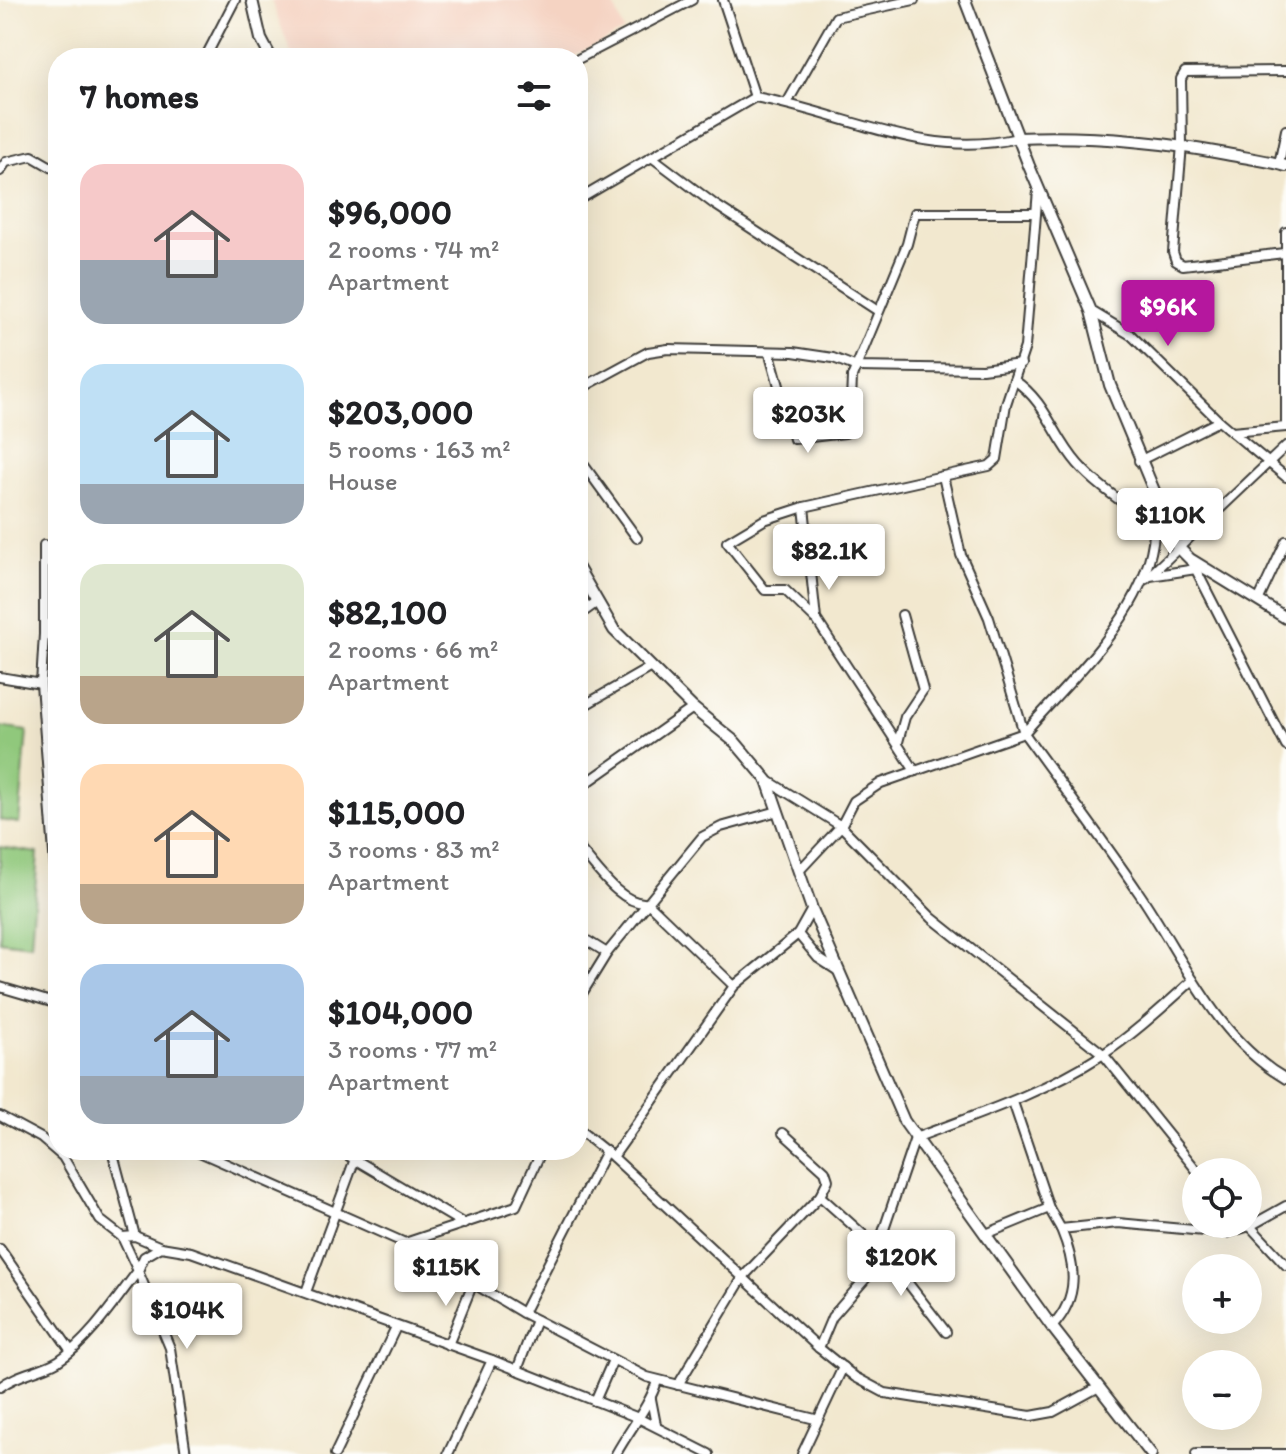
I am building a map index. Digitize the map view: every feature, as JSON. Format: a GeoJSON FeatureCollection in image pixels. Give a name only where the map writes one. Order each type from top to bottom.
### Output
{"type":"FeatureCollection","features":[{"type":"Feature","properties":{"kind":"street"},"geometry":{"type":"LineString","coordinates":[[210,48],[235,0]]}},
{"type":"Feature","properties":{"kind":"street"},"geometry":{"type":"LineString","coordinates":[[252,0],[266,48]]}},
{"type":"Feature","properties":{"kind":"street"},"geometry":{"type":"LineString","coordinates":[[588,54],[692,0]]}},
{"type":"Feature","properties":{"kind":"street"},"geometry":{"type":"LineString","coordinates":[[723,0],[755,97]]}},
{"type":"Feature","properties":{"kind":"street"},"geometry":{"type":"LineString","coordinates":[[787,103],[820,52],[836,17],[914,0]]}},
{"type":"Feature","properties":{"kind":"street"},"geometry":{"type":"LineString","coordinates":[[965,0],[1018,138],[1091,311],[1110,385],[1139,461],[1177,546],[1196,569],[1286,746]]}},
{"type":"Feature","properties":{"kind":"street"},"geometry":{"type":"LineString","coordinates":[[1284,253],[1183,265],[1176,261],[1173,252],[1182,145],[1181,79],[1185,72],[1286,71]]}},
{"type":"Feature","properties":{"kind":"street"},"geometry":{"type":"LineString","coordinates":[[588,194],[755,97],[787,103],[856,125],[973,147],[1018,138],[1084,135],[1182,145],[1282,165],[1286,130]]}},
{"type":"Feature","properties":{"kind":"street"},"geometry":{"type":"LineString","coordinates":[[0,171],[6,162],[32,156],[48,165]]}},
{"type":"Feature","properties":{"kind":"street"},"geometry":{"type":"LineString","coordinates":[[653,158],[714,204],[878,311]]}},
{"type":"Feature","properties":{"kind":"street"},"geometry":{"type":"LineString","coordinates":[[915,771],[816,619],[785,590],[765,590],[727,542],[764,520],[804,507],[995,464],[1014,380],[1021,364],[1038,187]]}},
{"type":"Feature","properties":{"kind":"street"},"geometry":{"type":"LineString","coordinates":[[770,354],[792,436],[797,440],[849,431],[849,386],[907,244],[915,213],[1036,213]]}},
{"type":"Feature","properties":{"kind":"street"},"geometry":{"type":"LineString","coordinates":[[1232,432],[1286,427],[1286,232]]}},
{"type":"Feature","properties":{"kind":"street"},"geometry":{"type":"LineString","coordinates":[[1091,311],[1131,335],[1219,421],[1286,477]]}},
{"type":"Feature","properties":{"kind":"street"},"geometry":{"type":"LineString","coordinates":[[588,385],[657,350],[814,354],[857,367],[982,369],[1021,364]]}},
{"type":"Feature","properties":{"kind":"street"},"geometry":{"type":"LineString","coordinates":[[1014,380],[1036,396],[1081,468],[1156,528]]}},
{"type":"Feature","properties":{"kind":"street"},"geometry":{"type":"LineString","coordinates":[[1139,461],[1219,421]]}},
{"type":"Feature","properties":{"kind":"street"},"geometry":{"type":"LineString","coordinates":[[799,871],[841,826],[851,805],[868,789],[1024,733],[1118,623],[1145,580],[1177,546],[1286,446]]}},
{"type":"Feature","properties":{"kind":"street"},"geometry":{"type":"LineString","coordinates":[[588,471],[637,538]]}},
{"type":"Feature","properties":{"kind":"street"},"geometry":{"type":"LineString","coordinates":[[943,476],[961,555],[989,618],[1024,733],[1138,890],[1193,980],[1240,1042],[1286,1079]]}},
{"type":"Feature","properties":{"kind":"street"},"geometry":{"type":"LineString","coordinates":[[1145,580],[1154,551],[1156,528],[1150,484]]}},
{"type":"Feature","properties":{"kind":"street"},"geometry":{"type":"LineString","coordinates":[[804,507],[816,619]]}},
{"type":"Feature","properties":{"kind":"street"},"geometry":{"type":"LineString","coordinates":[[1259,599],[1286,541]]}},
{"type":"Feature","properties":{"kind":"street"},"geometry":{"type":"LineString","coordinates":[[44,545],[41,684],[48,775]]}},
{"type":"Feature","properties":{"kind":"street"},"geometry":{"type":"LineString","coordinates":[[1190,559],[1286,618]]}},
{"type":"Feature","properties":{"kind":"street"},"geometry":{"type":"LineString","coordinates":[[1145,580],[1196,569]]}},
{"type":"Feature","properties":{"kind":"street"},"geometry":{"type":"LineString","coordinates":[[588,595],[592,606]]}},
{"type":"Feature","properties":{"kind":"street"},"geometry":{"type":"LineString","coordinates":[[588,603],[693,708],[735,742],[767,780],[841,826],[932,918],[1103,1054],[1187,1158]]}},
{"type":"Feature","properties":{"kind":"street"},"geometry":{"type":"LineString","coordinates":[[588,609],[592,606]]}},
{"type":"Feature","properties":{"kind":"street"},"geometry":{"type":"LineString","coordinates":[[898,742],[905,717],[923,690],[902,615]]}},
{"type":"Feature","properties":{"kind":"street"},"geometry":{"type":"LineString","coordinates":[[588,703],[651,667]]}},
{"type":"Feature","properties":{"kind":"street"},"geometry":{"type":"LineString","coordinates":[[0,677],[41,684]]}},
{"type":"Feature","properties":{"kind":"street"},"geometry":{"type":"LineString","coordinates":[[588,782],[693,708]]}},
{"type":"Feature","properties":{"kind":"street"},"geometry":{"type":"LineString","coordinates":[[767,780],[812,909],[887,1086],[915,1138],[1052,1327],[1151,1454]]}},
{"type":"Feature","properties":{"kind":"street"},"geometry":{"type":"LineString","coordinates":[[588,984],[607,953],[705,834],[778,811]]}},
{"type":"Feature","properties":{"kind":"street"},"geometry":{"type":"LineString","coordinates":[[588,857],[623,894],[636,902],[648,903],[734,986]]}},
{"type":"Feature","properties":{"kind":"street"},"geometry":{"type":"LineString","coordinates":[[523,1313],[610,1154],[734,986],[798,934],[812,909]]}},
{"type":"Feature","properties":{"kind":"street"},"geometry":{"type":"LineString","coordinates":[[798,934],[818,958],[839,972]]}},
{"type":"Feature","properties":{"kind":"street"},"geometry":{"type":"LineString","coordinates":[[588,941],[607,953]]}},
{"type":"Feature","properties":{"kind":"street"},"geometry":{"type":"LineString","coordinates":[[915,1138],[1013,1102],[1103,1054],[1193,980]]}},
{"type":"Feature","properties":{"kind":"street"},"geometry":{"type":"LineString","coordinates":[[0,987],[48,1001]]}},
{"type":"Feature","properties":{"kind":"street"},"geometry":{"type":"LineString","coordinates":[[1013,1102],[1049,1208],[1061,1229],[1074,1279],[1068,1308],[1052,1327]]}},
{"type":"Feature","properties":{"kind":"street"},"geometry":{"type":"LineString","coordinates":[[0,1116],[48,1144]]}},
{"type":"Feature","properties":{"kind":"street"},"geometry":{"type":"LineString","coordinates":[[678,1385],[743,1277],[820,1196],[828,1180],[825,1171],[783,1133]]}},
{"type":"Feature","properties":{"kind":"street"},"geometry":{"type":"LineString","coordinates":[[588,1137],[819,1348],[885,1393],[1031,1416],[1053,1412],[1099,1387]]}},
{"type":"Feature","properties":{"kind":"street"},"geometry":{"type":"LineString","coordinates":[[819,1348],[832,1317],[873,1270],[915,1138]]}},
{"type":"Feature","properties":{"kind":"street"},"geometry":{"type":"LineString","coordinates":[[65,1160],[100,1220],[122,1237],[170,1348],[186,1454]]}},
{"type":"Feature","properties":{"kind":"street"},"geometry":{"type":"LineString","coordinates":[[115,1160],[135,1236]]}},
{"type":"Feature","properties":{"kind":"street"},"geometry":{"type":"LineString","coordinates":[[218,1160],[405,1243],[523,1313],[657,1381],[815,1419]]}},
{"type":"Feature","properties":{"kind":"street"},"geometry":{"type":"LineString","coordinates":[[306,1292],[355,1160]]}},
{"type":"Feature","properties":{"kind":"street"},"geometry":{"type":"LineString","coordinates":[[357,1160],[464,1224]]}},
{"type":"Feature","properties":{"kind":"street"},"geometry":{"type":"LineString","coordinates":[[405,1243],[511,1209],[520,1202],[538,1160]]}},
{"type":"Feature","properties":{"kind":"street"},"geometry":{"type":"LineString","coordinates":[[820,1196],[878,1247],[946,1332]]}},
{"type":"Feature","properties":{"kind":"street"},"geometry":{"type":"LineString","coordinates":[[1262,1218],[1286,1206]]}},
{"type":"Feature","properties":{"kind":"street"},"geometry":{"type":"LineString","coordinates":[[986,1234],[1049,1208]]}},
{"type":"Feature","properties":{"kind":"street"},"geometry":{"type":"LineString","coordinates":[[1061,1229],[1118,1223],[1182,1229]]}},
{"type":"Feature","properties":{"kind":"street"},"geometry":{"type":"LineString","coordinates":[[122,1237],[135,1236],[161,1247],[191,1252],[492,1360],[656,1425],[709,1454]]}},
{"type":"Feature","properties":{"kind":"street"},"geometry":{"type":"LineString","coordinates":[[1261,1238],[1286,1265]]}},
{"type":"Feature","properties":{"kind":"street"},"geometry":{"type":"LineString","coordinates":[[0,1387],[17,1375],[51,1365],[71,1351],[138,1271],[144,1257],[161,1247]]}},
{"type":"Feature","properties":{"kind":"street"},"geometry":{"type":"LineString","coordinates":[[0,1249],[71,1351]]}},
{"type":"Feature","properties":{"kind":"street"},"geometry":{"type":"LineString","coordinates":[[448,1345],[473,1283]]}},
{"type":"Feature","properties":{"kind":"street"},"geometry":{"type":"LineString","coordinates":[[517,1370],[536,1320]]}},
{"type":"Feature","properties":{"kind":"street"},"geometry":{"type":"LineString","coordinates":[[335,1454],[396,1327]]}},
{"type":"Feature","properties":{"kind":"street"},"geometry":{"type":"LineString","coordinates":[[448,1454],[492,1360]]}},
{"type":"Feature","properties":{"kind":"street"},"geometry":{"type":"LineString","coordinates":[[595,1401],[613,1360]]}},
{"type":"Feature","properties":{"kind":"street"},"geometry":{"type":"LineString","coordinates":[[802,1454],[815,1419],[843,1367]]}},
{"type":"Feature","properties":{"kind":"street"},"geometry":{"type":"LineString","coordinates":[[616,1454],[636,1417],[651,1399],[657,1381]]}},
{"type":"Feature","properties":{"kind":"street"},"geometry":{"type":"LineString","coordinates":[[651,1399],[656,1425]]}},
{"type":"Feature","properties":{"kind":"street"},"geometry":{"type":"LineString","coordinates":[[1196,1454],[1286,1454]]}},
{"type":"Feature","properties":{"kind":"shaded area"},"geometry":{"type":"Polygon","coordinates":[[[271,0],[612,0],[624,31],[588,49],[289,48],[271,0]]]}},
{"type":"Feature","properties":{"kind":"green space"},"geometry":{"type":"Polygon","coordinates":[[[0,727],[27,731],[19,823],[0,820],[0,727]]]}},
{"type":"Feature","properties":{"kind":"green space"},"geometry":{"type":"Polygon","coordinates":[[[0,847],[38,853],[31,945],[0,941],[0,847]]]}}]}
